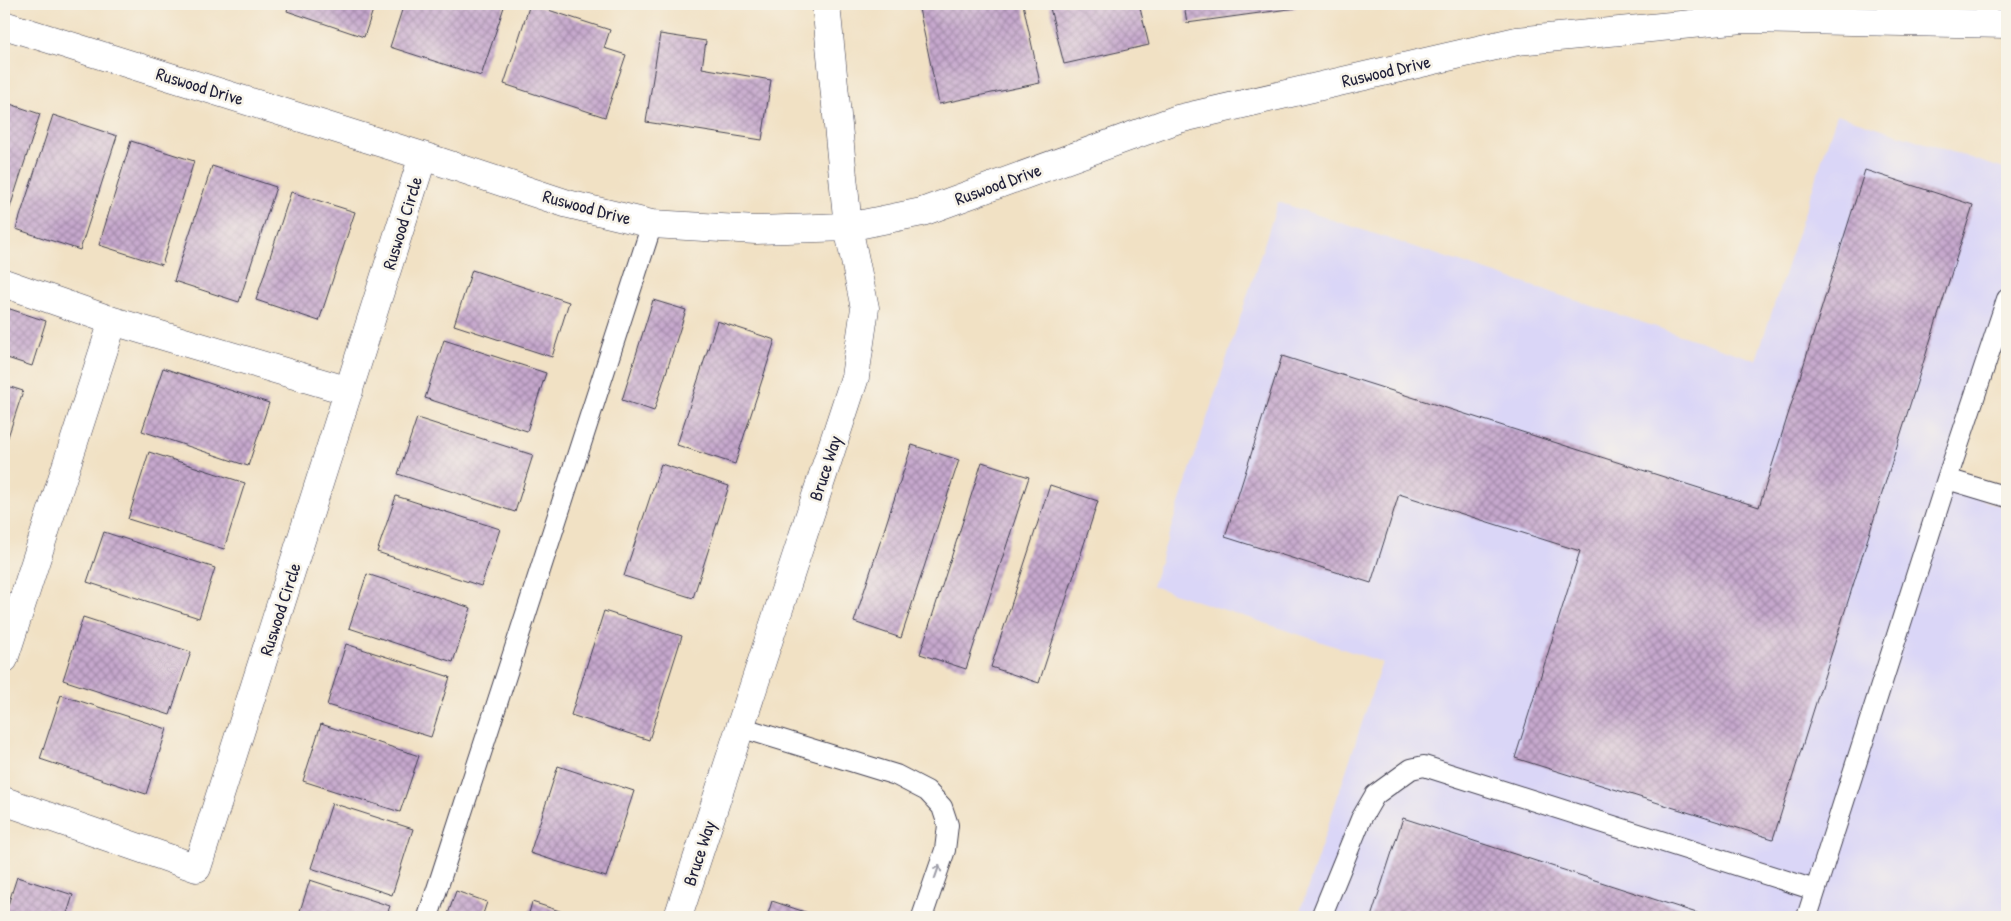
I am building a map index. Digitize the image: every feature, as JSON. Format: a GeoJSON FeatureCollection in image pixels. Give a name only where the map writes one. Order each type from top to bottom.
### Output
{"type":"FeatureCollection","features":[{"type":"Feature","properties":{"kind":"street","name":"Bruce Way"},"geometry":{"type":"LineString","coordinates":[[678,917],[855,377],[865,308],[848,227],[826,4]]}},
{"type":"Feature","properties":{"kind":"street","name":"Ruswood Drive"},"geometry":{"type":"LineString","coordinates":[[4,25],[423,156],[568,204],[652,224],[756,230],[848,227],[922,212],[1178,119],[1517,40],[1744,19],[2007,24]]}},
{"type":"Feature","properties":{"kind":"street","name":"Ruswood Circle"},"geometry":{"type":"LineString","coordinates":[[4,801],[197,868],[423,156]]}},
{"type":"Feature","properties":{"kind":"street"},"geometry":{"type":"LineString","coordinates":[[4,283],[113,321],[349,391]]}},
{"type":"Feature","properties":{"kind":"street"},"geometry":{"type":"LineString","coordinates":[[4,659],[113,321]]}},
{"type":"Feature","properties":{"kind":"lane"},"geometry":{"type":"LineString","coordinates":[[428,917],[652,224]]}},
{"type":"Feature","properties":{"kind":"lane"},"geometry":{"type":"LineString","coordinates":[[1807,917],[1947,479],[2007,300]]}},
{"type":"Feature","properties":{"kind":"lane"},"geometry":{"type":"LineString","coordinates":[[1947,479],[2007,497]]}},
{"type":"Feature","properties":{"kind":"lane"},"geometry":{"type":"LineString","coordinates":[[740,726],[896,775],[927,791],[942,808],[948,825],[944,850],[922,917]]}},
{"type":"Feature","properties":{"kind":"lane"},"geometry":{"type":"LineString","coordinates":[[1321,917],[1361,818],[1375,795],[1411,770],[1424,766],[1815,890]]}},
{"type":"Feature","properties":{"kind":"shaded area"},"geometry":{"type":"Polygon","coordinates":[[[1837,114],[2007,170],[2007,309],[1948,488],[2007,508],[2007,917],[1298,917],[1382,662],[1152,586],[1278,202],[1756,360],[1837,114]]]}},
{"type":"Feature","properties":{"kind":"building"},"geometry":{"type":"Polygon","coordinates":[[[289,4],[375,4],[364,37],[287,11],[289,4]]]}},
{"type":"Feature","properties":{"kind":"building"},"geometry":{"type":"Polygon","coordinates":[[[404,4],[505,4],[481,76],[390,47],[404,4]]]}},
{"type":"Feature","properties":{"kind":"building"},"geometry":{"type":"Polygon","coordinates":[[[530,4],[610,30],[604,48],[626,55],[605,117],[504,84],[530,4]]]}},
{"type":"Feature","properties":{"kind":"building"},"geometry":{"type":"Polygon","coordinates":[[[918,4],[1023,4],[1040,83],[939,104],[918,4]]]}},
{"type":"Feature","properties":{"kind":"building"},"geometry":{"type":"Polygon","coordinates":[[[1049,4],[1139,4],[1149,45],[1064,64],[1049,4]]]}},
{"type":"Feature","properties":{"kind":"building"},"geometry":{"type":"Polygon","coordinates":[[[1184,4],[1295,4],[1296,8],[1187,23],[1184,4]]]}},
{"type":"Feature","properties":{"kind":"building"},"geometry":{"type":"Polygon","coordinates":[[[660,34],[706,41],[702,68],[771,80],[762,140],[646,122],[660,34]]]}},
{"type":"Feature","properties":{"kind":"building"},"geometry":{"type":"Polygon","coordinates":[[[4,102],[40,114],[6,220],[4,219],[4,102]]]}},
{"type":"Feature","properties":{"kind":"building"},"geometry":{"type":"Polygon","coordinates":[[[53,115],[117,136],[80,250],[16,229],[53,115]]]}},
{"type":"Feature","properties":{"kind":"building"},"geometry":{"type":"Polygon","coordinates":[[[131,141],[194,161],[162,265],[99,245],[131,141]]]}},
{"type":"Feature","properties":{"kind":"building"},"geometry":{"type":"Polygon","coordinates":[[[212,166],[276,187],[239,302],[174,281],[212,166]]]}},
{"type":"Feature","properties":{"kind":"building"},"geometry":{"type":"Polygon","coordinates":[[[1865,170],[1973,205],[1773,839],[1515,758],[1580,551],[1399,494],[1371,583],[1225,537],[1282,356],[1759,507],[1865,170]]]}},
{"type":"Feature","properties":{"kind":"building"},"geometry":{"type":"Polygon","coordinates":[[[291,192],[355,212],[319,321],[256,300],[291,192]]]}},
{"type":"Feature","properties":{"kind":"building"},"geometry":{"type":"Polygon","coordinates":[[[472,270],[569,302],[552,357],[454,325],[472,270]]]}},
{"type":"Feature","properties":{"kind":"building"},"geometry":{"type":"Polygon","coordinates":[[[653,300],[686,310],[654,411],[622,400],[653,300]]]}},
{"type":"Feature","properties":{"kind":"building"},"geometry":{"type":"Polygon","coordinates":[[[4,307],[46,321],[32,366],[4,357],[4,307]]]}},
{"type":"Feature","properties":{"kind":"building"},"geometry":{"type":"Polygon","coordinates":[[[717,321],[775,340],[735,464],[677,445],[717,321]]]}},
{"type":"Feature","properties":{"kind":"building"},"geometry":{"type":"Polygon","coordinates":[[[444,340],[546,373],[527,431],[425,398],[444,340]]]}},
{"type":"Feature","properties":{"kind":"building"},"geometry":{"type":"Polygon","coordinates":[[[163,368],[269,403],[248,466],[142,431],[163,368]]]}},
{"type":"Feature","properties":{"kind":"building"},"geometry":{"type":"Polygon","coordinates":[[[4,385],[23,391],[4,449],[4,385]]]}},
{"type":"Feature","properties":{"kind":"building"},"geometry":{"type":"Polygon","coordinates":[[[417,418],[533,455],[515,512],[398,474],[417,418]]]}},
{"type":"Feature","properties":{"kind":"building"},"geometry":{"type":"Polygon","coordinates":[[[912,445],[959,460],[901,638],[854,622],[912,445]]]}},
{"type":"Feature","properties":{"kind":"building"},"geometry":{"type":"Polygon","coordinates":[[[149,452],[245,483],[224,549],[128,519],[149,452]]]}},
{"type":"Feature","properties":{"kind":"building"},"geometry":{"type":"Polygon","coordinates":[[[982,462],[1029,477],[966,669],[920,654],[982,462]]]}},
{"type":"Feature","properties":{"kind":"building"},"geometry":{"type":"Polygon","coordinates":[[[661,464],[729,486],[693,598],[624,576],[661,464]]]}},
{"type":"Feature","properties":{"kind":"building"},"geometry":{"type":"Polygon","coordinates":[[[1050,485],[1098,501],[1039,683],[991,667],[1050,485]]]}},
{"type":"Feature","properties":{"kind":"building"},"geometry":{"type":"Polygon","coordinates":[[[396,496],[500,529],[481,586],[377,552],[396,496]]]}},
{"type":"Feature","properties":{"kind":"building"},"geometry":{"type":"Polygon","coordinates":[[[104,532],[215,568],[199,618],[87,582],[104,532]]]}},
{"type":"Feature","properties":{"kind":"building"},"geometry":{"type":"Polygon","coordinates":[[[367,574],[471,608],[453,662],[349,628],[367,574]]]}},
{"type":"Feature","properties":{"kind":"building"},"geometry":{"type":"Polygon","coordinates":[[[604,611],[682,636],[649,740],[571,715],[604,611]]]}},
{"type":"Feature","properties":{"kind":"building"},"geometry":{"type":"Polygon","coordinates":[[[83,617],[191,652],[170,715],[63,680],[83,617]]]}},
{"type":"Feature","properties":{"kind":"building"},"geometry":{"type":"Polygon","coordinates":[[[346,644],[450,677],[431,737],[327,705],[346,644]]]}},
{"type":"Feature","properties":{"kind":"building"},"geometry":{"type":"Polygon","coordinates":[[[61,695],[167,729],[146,794],[40,759],[61,695]]]}},
{"type":"Feature","properties":{"kind":"building"},"geometry":{"type":"Polygon","coordinates":[[[321,724],[419,756],[400,812],[303,781],[321,724]]]}},
{"type":"Feature","properties":{"kind":"building"},"geometry":{"type":"Polygon","coordinates":[[[558,766],[634,791],[606,877],[530,853],[558,766]]]}},
{"type":"Feature","properties":{"kind":"building"},"geometry":{"type":"Polygon","coordinates":[[[332,803],[413,829],[392,895],[311,868],[332,803]]]}},
{"type":"Feature","properties":{"kind":"building"},"geometry":{"type":"Polygon","coordinates":[[[1403,818],[1709,917],[1371,917],[1403,818]]]}},
{"type":"Feature","properties":{"kind":"building"},"geometry":{"type":"Polygon","coordinates":[[[17,877],[73,895],[66,917],[4,917],[17,877]]]}},
{"type":"Feature","properties":{"kind":"building"},"geometry":{"type":"Polygon","coordinates":[[[310,880],[390,906],[386,917],[298,917],[310,880]]]}},
{"type":"Feature","properties":{"kind":"building"},"geometry":{"type":"Polygon","coordinates":[[[456,891],[487,902],[482,917],[447,917],[456,891]]]}},
{"type":"Feature","properties":{"kind":"building"},"geometry":{"type":"Polygon","coordinates":[[[772,901],[820,917],[767,917],[772,901]]]}},
{"type":"Feature","properties":{"kind":"building"},"geometry":{"type":"Polygon","coordinates":[[[532,902],[578,917],[528,917],[532,902]]]}}]}
